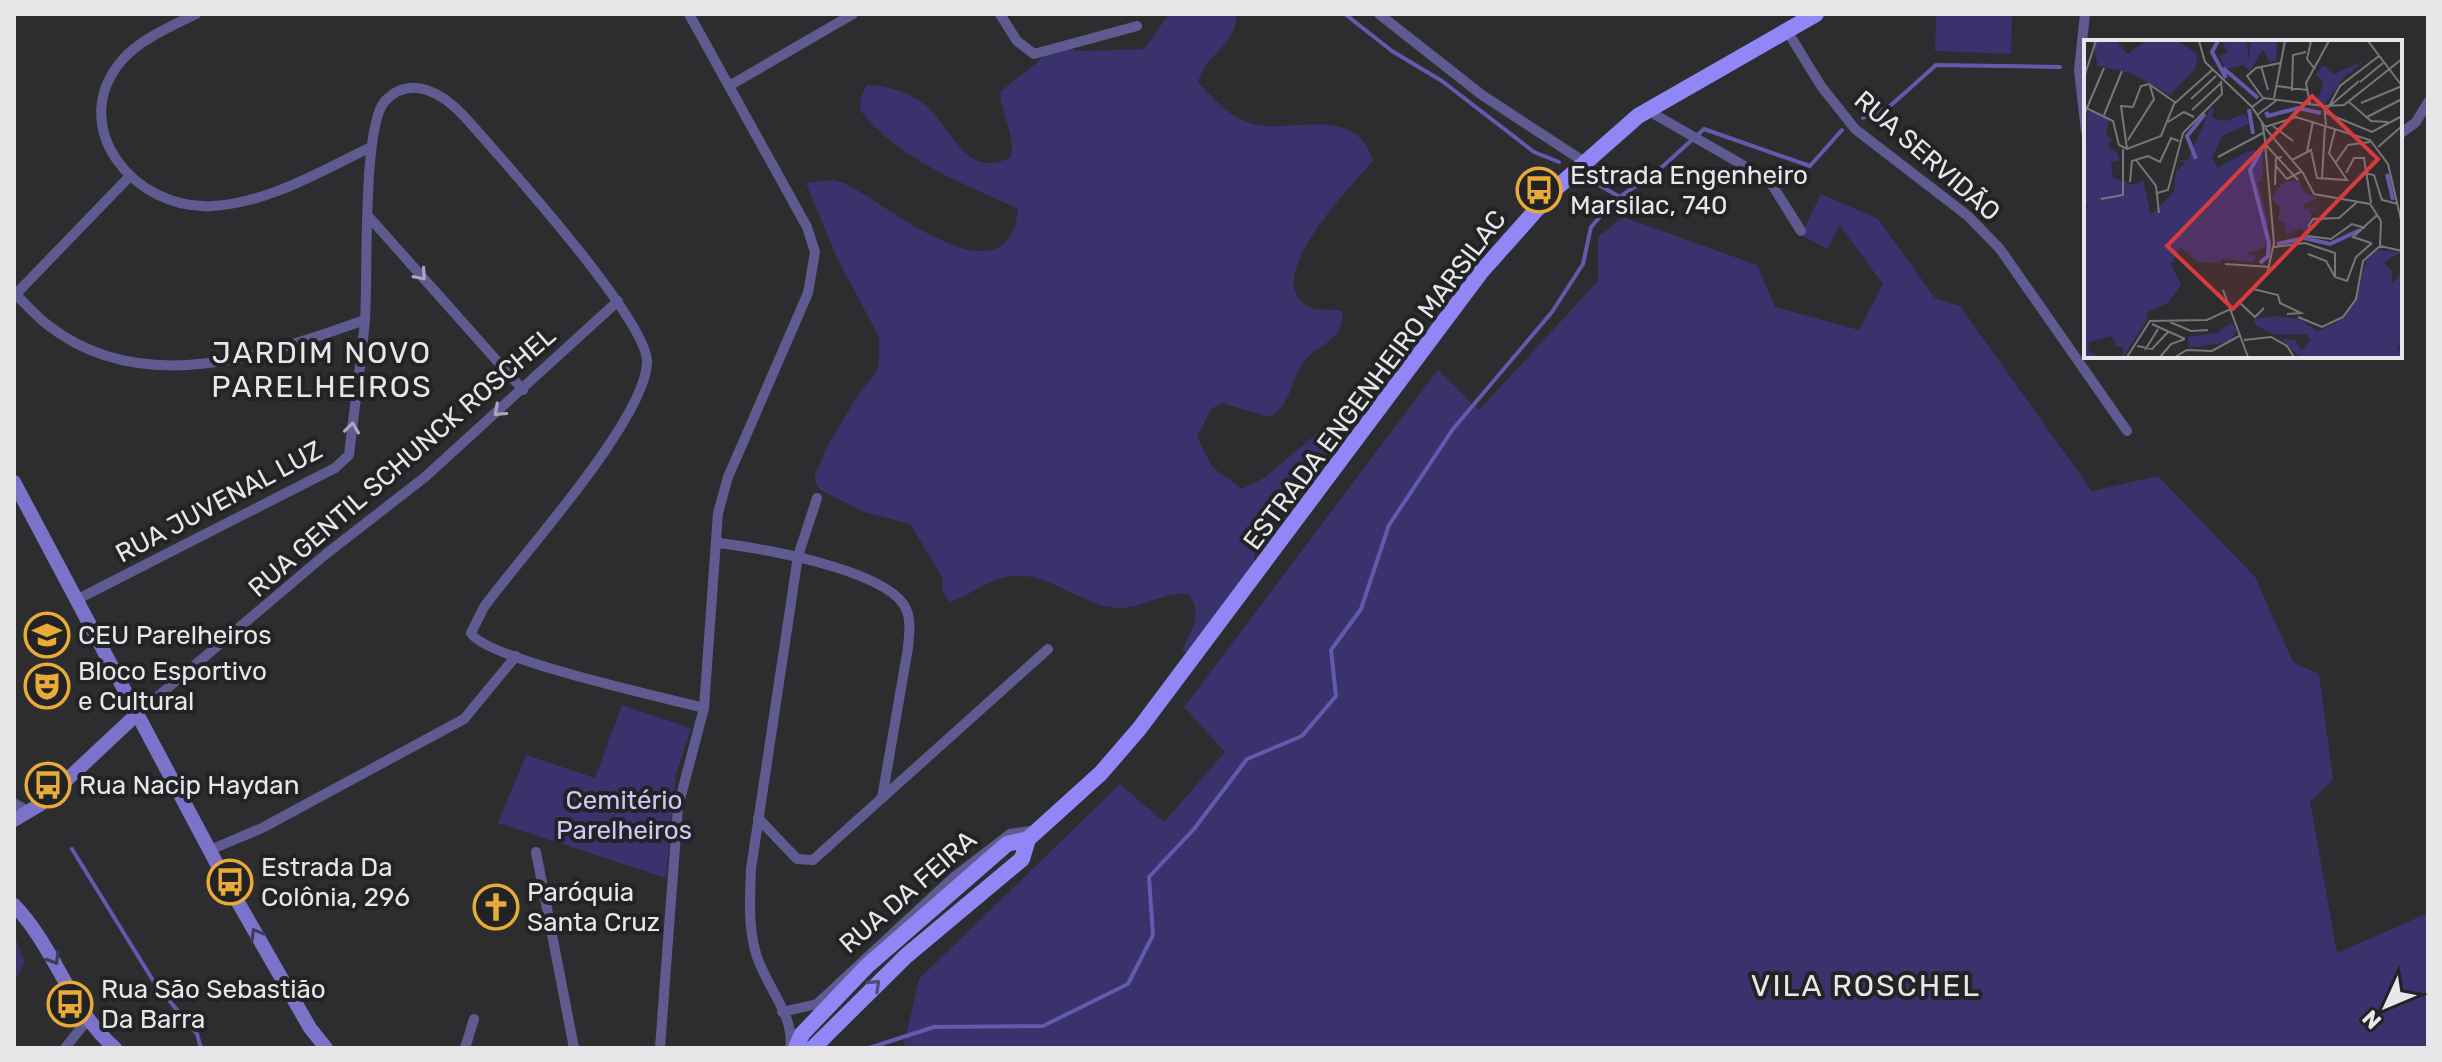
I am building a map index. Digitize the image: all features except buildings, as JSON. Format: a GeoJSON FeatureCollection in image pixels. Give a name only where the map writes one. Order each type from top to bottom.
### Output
{"type":"FeatureCollection","features":[{"type":"Feature","properties":{"kind":"main road","name":"ESTRADA ENGENHEIRO MARSILAC"},"geometry":{"type":"LineString","coordinates":[[794,1039],[822,1006],[1007,844],[1032,834],[1101,773],[1139,729],[1481,272],[1583,161],[1647,110],[1816,14]]}},
{"type":"Feature","properties":{"kind":"main road"},"geometry":{"type":"LineString","coordinates":[[14,482],[82,597],[137,714],[210,850],[310,1028],[326,1048]]}},
{"type":"Feature","properties":{"kind":"main road"},"geometry":{"type":"LineString","coordinates":[[14,820],[30,812],[137,714]]}},
{"type":"Feature","properties":{"kind":"main road","name":"ESTRADA ENGENHEIRO MARSILAC"},"geometry":{"type":"LineString","coordinates":[[822,1039],[906,956],[1022,859],[1032,834]]}},
{"type":"Feature","properties":{"kind":"main road"},"geometry":{"type":"LineString","coordinates":[[14,905],[40,935],[89,1018],[115,1048]]}},
{"type":"Feature","properties":{"kind":"main road"},"geometry":{"type":"LineString","coordinates":[[794,1039],[822,1039],[832,1020],[822,1006]]}},
{"type":"Feature","properties":{"kind":"street"},"geometry":{"type":"LineString","coordinates":[[196,14],[144,42],[123,59],[111,79],[101,120],[107,145],[129,177],[157,196],[187,205],[235,203],[289,186],[371,147]]}},
{"type":"Feature","properties":{"kind":"street"},"geometry":{"type":"LineString","coordinates":[[660,1048],[678,807],[704,708],[718,513],[728,477],[796,325],[814,271],[815,252],[807,227],[689,14]]}},
{"type":"Feature","properties":{"kind":"street"},"geometry":{"type":"LineString","coordinates":[[729,86],[853,14]]}},
{"type":"Feature","properties":{"kind":"street"},"geometry":{"type":"LineString","coordinates":[[1000,14],[1017,41],[1034,54],[1137,26]]}},
{"type":"Feature","properties":{"kind":"street"},"geometry":{"type":"LineString","coordinates":[[1379,14],[1492,102],[1583,161]]}},
{"type":"Feature","properties":{"kind":"street"},"geometry":{"type":"LineString","coordinates":[[2084,114],[2079,70],[2085,14]]}},
{"type":"Feature","properties":{"kind":"street","name":"RUA SERVIDÃO"},"geometry":{"type":"LineString","coordinates":[[1786,29],[1821,86],[1855,129],[1968,216],[2000,249],[2127,431]]}},
{"type":"Feature","properties":{"kind":"street","name":"RUA JUVENAL LUZ"},"geometry":{"type":"LineString","coordinates":[[82,597],[344,462],[349,455],[365,320],[371,147],[376,118],[384,102],[417,88],[445,98],[494,150],[618,301]]}},
{"type":"Feature","properties":{"kind":"street"},"geometry":{"type":"LineString","coordinates":[[2402,132],[2416,122],[2428,102]]}},
{"type":"Feature","properties":{"kind":"street"},"geometry":{"type":"LineString","coordinates":[[1647,110],[1769,180],[1801,231]]}},
{"type":"Feature","properties":{"kind":"street"},"geometry":{"type":"LineString","coordinates":[[129,177],[15,293],[48,326],[68,339],[124,361],[157,367],[272,353],[365,320]]}},
{"type":"Feature","properties":{"kind":"street"},"geometry":{"type":"LineString","coordinates":[[369,217],[523,390]]}},
{"type":"Feature","properties":{"kind":"street"},"geometry":{"type":"LineString","coordinates":[[618,301],[634,323],[648,357],[639,395],[598,460],[484,607],[471,633],[484,645],[516,656],[704,708]]}},
{"type":"Feature","properties":{"kind":"street","name":"RUA GENTIL SCHUNCK ROSCHEL"},"geometry":{"type":"LineString","coordinates":[[137,714],[326,554],[408,490],[523,390],[618,301]]}},
{"type":"Feature","properties":{"kind":"street"},"geometry":{"type":"LineString","coordinates":[[794,1039],[762,972],[750,915],[751,869],[798,556],[817,498]]}},
{"type":"Feature","properties":{"kind":"street"},"geometry":{"type":"LineString","coordinates":[[717,543],[798,556],[878,586],[895,595],[908,614],[908,648],[882,798]]}},
{"type":"Feature","properties":{"kind":"street"},"geometry":{"type":"LineString","coordinates":[[758,818],[788,852],[805,862],[821,854],[1048,649]]}},
{"type":"Feature","properties":{"kind":"street"},"geometry":{"type":"LineString","coordinates":[[210,850],[262,828],[464,719],[516,656]]}},
{"type":"Feature","properties":{"kind":"street"},"geometry":{"type":"LineString","coordinates":[[14,803],[30,812]]}},
{"type":"Feature","properties":{"kind":"street"},"geometry":{"type":"LineString","coordinates":[[536,852],[574,1048]]}},
{"type":"Feature","properties":{"kind":"street"},"geometry":{"type":"LineString","coordinates":[[782,1012],[822,1006]]}},
{"type":"Feature","properties":{"kind":"street"},"geometry":{"type":"LineString","coordinates":[[65,1048],[89,1018]]}},
{"type":"Feature","properties":{"kind":"street"},"geometry":{"type":"LineString","coordinates":[[465,1048],[474,1019]]}},
{"type":"Feature","properties":{"kind":"green space"},"geometry":{"type":"Polygon","coordinates":[[[1169,14],[1236,14],[1232,33],[1206,65],[1198,83],[1233,115],[1263,126],[1336,126],[1351,132],[1364,143],[1373,161],[1315,231],[1302,253],[1295,274],[1295,292],[1306,305],[1342,311],[1339,330],[1304,361],[1285,402],[1270,417],[1222,403],[1211,409],[1197,437],[1212,467],[1242,489],[1264,478],[1321,430],[1333,428],[1344,434],[1255,551],[1250,572],[1226,600],[1227,614],[1193,650],[1181,653],[1195,617],[1189,594],[1171,595],[1117,608],[1103,606],[1036,578],[1022,576],[998,579],[950,602],[942,591],[943,579],[910,524],[864,512],[819,489],[814,477],[829,443],[879,364],[879,337],[836,256],[806,183],[833,180],[844,183],[942,240],[969,250],[992,250],[1009,238],[1018,209],[933,168],[894,143],[860,110],[861,97],[867,85],[898,90],[919,100],[971,157],[995,163],[1011,157],[1012,149],[1000,92],[1056,47],[1082,51],[1144,49],[1169,14]]]}},
{"type":"Feature","properties":{"kind":"green space"},"geometry":{"type":"Polygon","coordinates":[[[1936,14],[2012,14],[2011,54],[1935,51],[1936,14]]]}},
{"type":"Feature","properties":{"kind":"green space"},"geometry":{"type":"Polygon","coordinates":[[[1821,194],[1878,219],[1935,298],[1960,306],[2092,491],[2158,476],[2255,577],[2293,662],[2319,674],[2333,779],[2310,802],[2337,953],[2428,913],[2428,1048],[903,1048],[919,979],[1120,784],[1164,822],[1225,752],[1184,707],[1438,370],[1479,410],[1598,281],[1598,237],[1623,217],[1757,265],[1775,307],[1859,330],[1883,284],[1840,226],[1827,249],[1801,235],[1821,194]]]}},
{"type":"Feature","properties":{"kind":"green space","name":"Cemitério Parelheiros"},"geometry":{"type":"Polygon","coordinates":[[[622,705],[691,728],[676,774],[666,878],[498,823],[526,755],[595,778],[622,705]]]}},
{"type":"Feature","properties":{"kind":"green space"},"geometry":{"type":"Polygon","coordinates":[[[14,934],[25,963],[14,981],[14,934]]]}},
{"type":"Feature","properties":{"kind":"waterway"},"geometry":{"type":"LineString","coordinates":[[1345,14],[1392,51],[1442,81],[1534,152],[1559,162]]}},
{"type":"Feature","properties":{"kind":"waterway"},"geometry":{"type":"LineString","coordinates":[[1863,118],[1889,107],[1936,65],[2060,67]]}},
{"type":"Feature","properties":{"kind":"waterway"},"geometry":{"type":"LineString","coordinates":[[869,1048],[934,1027],[1043,1026],[1128,984],[1153,935],[1149,877],[1194,829],[1247,759],[1302,736],[1336,696],[1331,650],[1361,609],[1389,525],[1453,429],[1552,312],[1583,264],[1591,227],[1613,202],[1662,167],[1704,129],[1810,166],[1842,130]]}},
{"type":"Feature","properties":{"kind":"waterway"},"geometry":{"type":"LineString","coordinates":[[1592,181],[1620,197]]}},
{"type":"Feature","properties":{"kind":"waterway"},"geometry":{"type":"LineString","coordinates":[[72,849],[154,982],[197,1034],[201,1048]]}},
{"type":"Feature","properties":{"kind":"place","name":"Estrada Engenheiro Marsilac, 740"},"geometry":{"type":"Point","coordinates":[1539,190]}},
{"type":"Feature","properties":{"kind":"place","name":"CEU Parelheiros"},"geometry":{"type":"Point","coordinates":[47,635]}},
{"type":"Feature","properties":{"kind":"place","name":"Bloco Esportivo e Cultural"},"geometry":{"type":"Point","coordinates":[47,686]}},
{"type":"Feature","properties":{"kind":"place","name":"Rua Nacip Haydan"},"geometry":{"type":"Point","coordinates":[48,785]}},
{"type":"Feature","properties":{"kind":"place","name":"Estrada Da Colônia, 296"},"geometry":{"type":"Point","coordinates":[230,882]}},
{"type":"Feature","properties":{"kind":"place","name":"Paróquia Santa Cruz"},"geometry":{"type":"Point","coordinates":[496,907]}},
{"type":"Feature","properties":{"kind":"place","name":"Rua São Sebastião Da Barra"},"geometry":{"type":"Point","coordinates":[70,1004]}},
{"type":"Feature","properties":{"kind":"district","name":"JARDIM NOVO PARELHEIROS"},"geometry":{"type":"Point","coordinates":[322,370]}},
{"type":"Feature","properties":{"kind":"district","name":"VILA ROSCHEL"},"geometry":{"type":"Point","coordinates":[1866,986]}}]}
